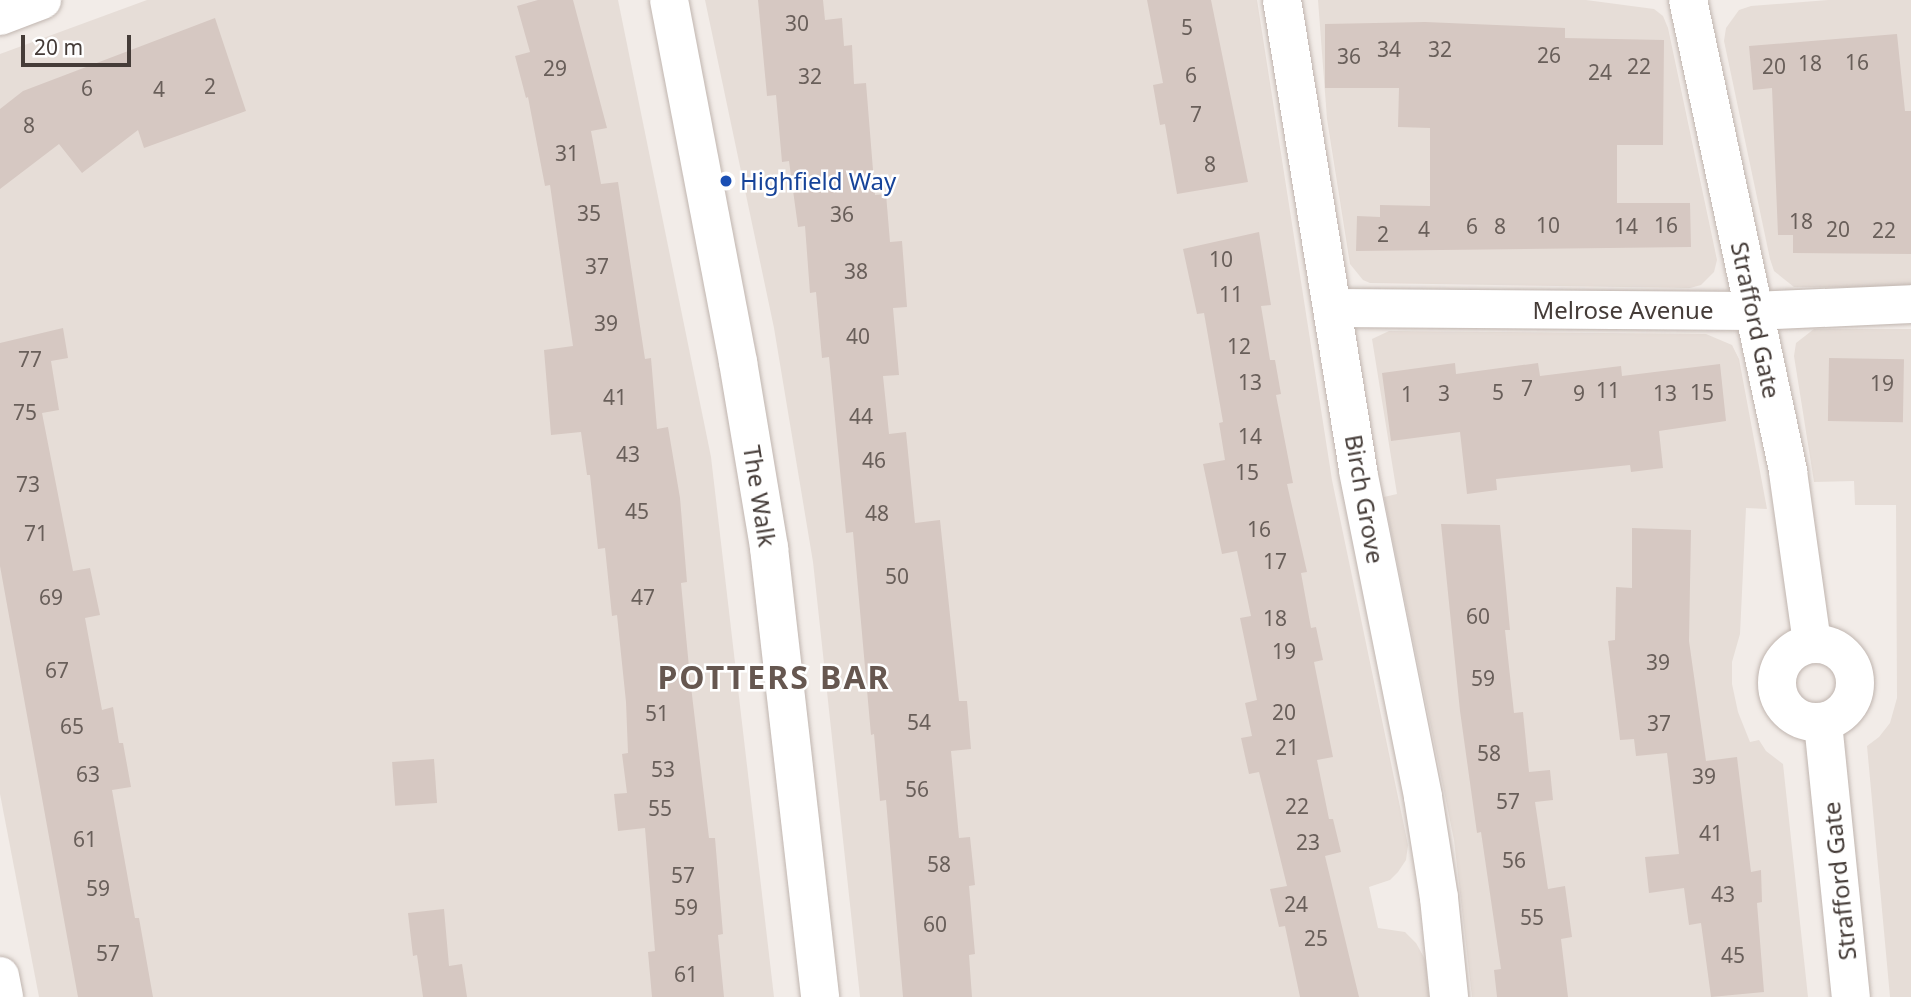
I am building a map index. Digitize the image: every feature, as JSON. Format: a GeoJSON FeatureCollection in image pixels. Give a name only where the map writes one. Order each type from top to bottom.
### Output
{"type":"FeatureCollection","features":[{"type":"Feature","properties":{"kind":"street"},"geometry":{"type":"LineString","coordinates":[[0,16],[42,0]]}},
{"type":"Feature","properties":{"kind":"street","name":"The Walk"},"geometry":{"type":"LineString","coordinates":[[669,0],[738,362],[769,548],[820,997]]}},
{"type":"Feature","properties":{"kind":"street","name":"Birch Grove"},"geometry":{"type":"LineString","coordinates":[[1282,0],[1334,308],[1358,471],[1425,809],[1439,898],[1449,997]]}},
{"type":"Feature","properties":{"kind":"street","name":"Strafford Gate"},"geometry":{"type":"LineString","coordinates":[[1688,0],[1794,506],[1812,643]]}},
{"type":"Feature","properties":{"kind":"street","name":"Melrose Avenue"},"geometry":{"type":"LineString","coordinates":[[1334,308],[1753,311],[1911,304]]}},
{"type":"Feature","properties":{"kind":"street"},"geometry":{"type":"LineString","coordinates":[[1812,643],[1833,647],[1843,654],[1855,676],[1855,688],[1845,711],[1823,723],[1799,718],[1789,712],[1778,690],[1777,678],[1788,656],[1812,643]]}},
{"type":"Feature","properties":{"kind":"street","name":"Strafford Gate"},"geometry":{"type":"LineString","coordinates":[[1823,723],[1851,997]]}},
{"type":"Feature","properties":{"kind":"street"},"geometry":{"type":"LineString","coordinates":[[0,976],[4,997]]}},
{"type":"Feature","properties":{"kind":"shaded area"},"geometry":{"type":"Polygon","coordinates":[[[147,0],[618,0],[711,457],[774,997],[39,997],[0,794],[0,54],[147,0]]]}},
{"type":"Feature","properties":{"kind":"shaded area"},"geometry":{"type":"Polygon","coordinates":[[[705,0],[1257,0],[1332,480],[1408,845],[1406,860],[1398,872],[1390,880],[1369,887],[1378,928],[1405,932],[1416,943],[1426,961],[1429,997],[860,997],[813,562],[774,328],[705,0]]]}},
{"type":"Feature","properties":{"kind":"shaded area"},"geometry":{"type":"Polygon","coordinates":[[[1318,0],[1586,0],[1654,9],[1663,16],[1668,28],[1717,260],[1714,272],[1701,285],[1690,288],[1370,283],[1363,280],[1350,264],[1327,119],[1318,0]]]}},
{"type":"Feature","properties":{"kind":"shaded area"},"geometry":{"type":"Polygon","coordinates":[[[1828,0],[1911,0],[1911,287],[1794,287],[1774,271],[1770,259],[1724,41],[1726,28],[1739,10],[1751,6],[1828,0]]]}},
{"type":"Feature","properties":{"kind":"shaded area"},"geometry":{"type":"Polygon","coordinates":[[[1814,329],[1911,329],[1911,997],[1890,997],[1867,746],[1879,737],[1890,723],[1897,698],[1896,505],[1855,505],[1854,481],[1814,482],[1794,356],[1796,343],[1814,329]]]}},
{"type":"Feature","properties":{"kind":"shaded area"},"geometry":{"type":"Polygon","coordinates":[[[1389,331],[1706,334],[1732,345],[1739,359],[1767,509],[1746,508],[1740,634],[1732,662],[1732,684],[1738,712],[1750,742],[1759,740],[1766,751],[1783,764],[1808,997],[1472,997],[1454,840],[1384,497],[1397,494],[1372,339],[1389,331]]]}},
{"type":"Feature","properties":{"kind":"building"},"geometry":{"type":"Polygon","coordinates":[[[538,0],[573,0],[607,128],[591,131],[601,184],[618,182],[645,359],[651,358],[657,429],[668,427],[680,498],[687,582],[681,583],[690,678],[709,838],[715,838],[723,934],[718,935],[724,997],[652,997],[648,952],[655,951],[645,828],[618,831],[614,794],[627,793],[622,754],[628,753],[617,615],[612,616],[605,548],[598,549],[590,475],[587,475],[581,432],[551,435],[544,350],[573,346],[550,185],[545,186],[528,97],[526,98],[515,56],[530,52],[517,6],[538,0]]]}},
{"type":"Feature","properties":{"kind":"building"},"geometry":{"type":"Polygon","coordinates":[[[758,0],[823,0],[825,20],[842,18],[844,46],[852,45],[854,84],[866,83],[875,195],[886,194],[890,242],[902,241],[907,307],[893,308],[899,375],[883,376],[889,434],[906,432],[915,523],[940,520],[959,701],[967,701],[971,749],[951,751],[959,838],[970,837],[975,885],[969,886],[975,954],[969,955],[972,997],[903,997],[886,800],[880,801],[874,734],[871,735],[853,532],[846,533],[829,357],[822,358],[816,292],[810,293],[805,226],[798,227],[789,161],[782,162],[776,95],[767,96],[758,0]]]}},
{"type":"Feature","properties":{"kind":"building"},"geometry":{"type":"Polygon","coordinates":[[[1147,0],[1211,0],[1248,182],[1177,194],[1165,124],[1160,125],[1153,85],[1163,83],[1147,0]]]}},
{"type":"Feature","properties":{"kind":"building"},"geometry":{"type":"Polygon","coordinates":[[[215,18],[246,111],[144,148],[138,130],[82,173],[59,144],[0,189],[0,109],[23,91],[215,18]]]}},
{"type":"Feature","properties":{"kind":"building"},"geometry":{"type":"Polygon","coordinates":[[[1425,22],[1565,28],[1565,38],[1664,40],[1663,145],[1617,145],[1617,203],[1690,203],[1691,247],[1356,251],[1357,216],[1380,217],[1380,205],[1430,206],[1430,128],[1398,127],[1399,88],[1325,88],[1325,24],[1425,22]]]}},
{"type":"Feature","properties":{"kind":"building"},"geometry":{"type":"Polygon","coordinates":[[[1897,34],[1905,111],[1911,111],[1911,254],[1793,253],[1793,235],[1778,235],[1772,88],[1753,90],[1749,46],[1897,34]]]}},
{"type":"Feature","properties":{"kind":"building"},"geometry":{"type":"Polygon","coordinates":[[[1259,232],[1271,305],[1261,306],[1270,360],[1275,360],[1281,394],[1276,395],[1293,483],[1287,484],[1307,572],[1301,573],[1311,628],[1316,627],[1323,660],[1314,662],[1333,757],[1317,760],[1329,819],[1333,819],[1341,852],[1325,856],[1359,997],[1300,997],[1285,926],[1279,927],[1270,889],[1287,886],[1259,772],[1249,774],[1241,738],[1252,736],[1245,703],[1257,700],[1240,618],[1251,616],[1237,551],[1222,554],[1203,464],[1225,460],[1219,423],[1223,422],[1204,313],[1197,314],[1183,249],[1259,232]]]}},
{"type":"Feature","properties":{"kind":"building"},"geometry":{"type":"Polygon","coordinates":[[[63,328],[68,358],[51,361],[59,410],[42,413],[73,571],[90,568],[100,615],[85,618],[102,710],[113,707],[131,787],[112,790],[135,918],[139,918],[153,997],[78,997],[0,566],[0,343],[63,328]]]}},
{"type":"Feature","properties":{"kind":"building"},"geometry":{"type":"Polygon","coordinates":[[[1829,358],[1904,359],[1903,422],[1828,421],[1829,358]]]}},
{"type":"Feature","properties":{"kind":"building"},"geometry":{"type":"Polygon","coordinates":[[[1455,363],[1456,374],[1538,363],[1540,376],[1621,366],[1622,376],[1720,364],[1726,421],[1659,431],[1663,468],[1631,472],[1630,465],[1496,479],[1497,490],[1467,494],[1460,432],[1391,441],[1382,373],[1455,363]]]}},
{"type":"Feature","properties":{"kind":"building"},"geometry":{"type":"Polygon","coordinates":[[[1441,524],[1500,525],[1510,630],[1505,630],[1514,713],[1523,712],[1529,772],[1550,770],[1553,800],[1535,802],[1548,889],[1565,886],[1572,937],[1561,939],[1568,997],[1497,997],[1494,970],[1501,969],[1481,832],[1477,833],[1460,711],[1441,524]]]}},
{"type":"Feature","properties":{"kind":"building"},"geometry":{"type":"Polygon","coordinates":[[[1632,528],[1691,530],[1689,641],[1706,761],[1737,757],[1751,872],[1761,870],[1762,902],[1757,903],[1764,992],[1711,997],[1701,923],[1689,925],[1684,888],[1649,893],[1645,857],[1679,854],[1667,753],[1636,756],[1634,739],[1620,740],[1608,641],[1615,640],[1616,587],[1632,588],[1632,528]]]}},
{"type":"Feature","properties":{"kind":"building"},"geometry":{"type":"Polygon","coordinates":[[[434,759],[437,803],[395,806],[392,762],[434,759]]]}},
{"type":"Feature","properties":{"kind":"building"},"geometry":{"type":"Polygon","coordinates":[[[444,909],[449,966],[462,964],[467,997],[423,997],[417,955],[413,956],[408,913],[444,909]]]}},
{"type":"Feature","properties":{"kind":"place","name":"Highfield Way"},"geometry":{"type":"Point","coordinates":[726,181]}},
{"type":"Feature","properties":{"kind":"district","name":"POTTERS BAR"},"geometry":{"type":"Point","coordinates":[774,677]}}]}
